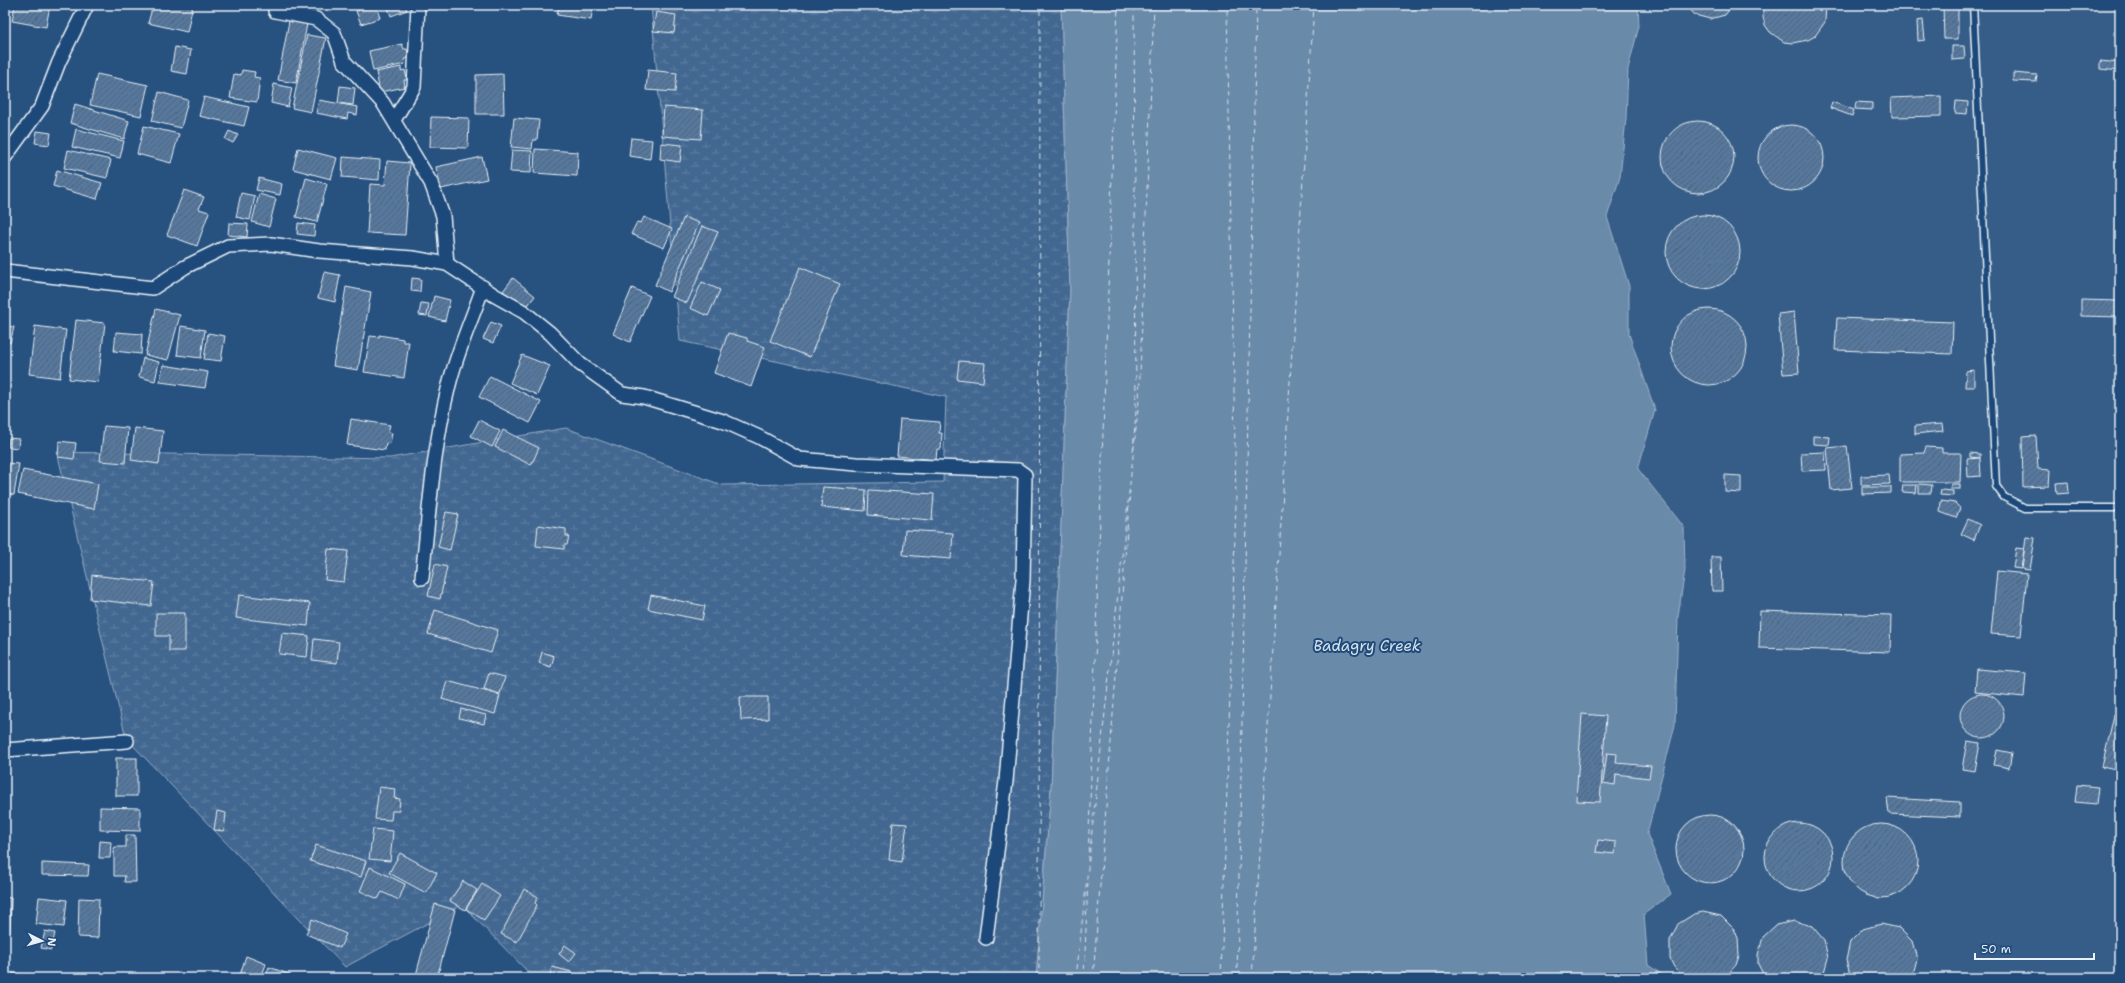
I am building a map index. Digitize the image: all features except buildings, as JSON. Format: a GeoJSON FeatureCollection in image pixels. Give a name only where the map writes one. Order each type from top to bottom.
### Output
{"type":"FeatureCollection","features":[{"type":"Feature","properties":{"kind":"street"},"geometry":{"type":"LineString","coordinates":[[5,157],[42,106],[59,62],[87,5]]}},
{"type":"Feature","properties":{"kind":"street"},"geometry":{"type":"LineString","coordinates":[[394,120],[414,87],[418,5]]}},
{"type":"Feature","properties":{"kind":"street"},"geometry":{"type":"LineString","coordinates":[[275,11],[316,19],[334,33],[344,61],[383,103],[431,183],[443,216],[447,264]]}},
{"type":"Feature","properties":{"kind":"street"},"geometry":{"type":"LineString","coordinates":[[5,271],[153,288],[185,267],[228,246],[271,244],[319,251],[413,258],[447,264],[494,295],[524,312],[550,332],[580,364],[622,394],[644,397],[723,421],[759,437],[799,459],[856,464],[1008,468],[1018,470],[1025,475],[1023,580],[1007,773],[986,938]]}},
{"type":"Feature","properties":{"kind":"street"},"geometry":{"type":"LineString","coordinates":[[422,578],[442,412],[449,382],[483,287]]}},
{"type":"Feature","properties":{"kind":"street"},"geometry":{"type":"LineString","coordinates":[[5,750],[127,741]]}},
{"type":"Feature","properties":{"kind":"lane"},"geometry":{"type":"LineString","coordinates":[[1973,5],[1996,486],[2004,497],[2025,508],[2120,508]]}},
{"type":"Feature","properties":{"kind":"shaded area"},"geometry":{"type":"Polygon","coordinates":[[[1638,5],[2120,5],[2120,978],[1667,978],[1648,965],[1644,914],[1652,871],[1647,834],[1675,725],[1678,616],[1685,570],[1684,527],[1638,469],[1655,410],[1629,334],[1629,286],[1607,217],[1620,177],[1626,119],[1628,69],[1639,26],[1638,5]]]}},
{"type":"Feature","properties":{"kind":"green space"},"geometry":{"type":"Polygon","coordinates":[[[651,5],[1061,5],[1070,289],[1051,789],[1036,978],[534,978],[462,905],[345,967],[126,738],[57,452],[390,458],[566,428],[722,485],[943,482],[946,397],[680,341],[651,5]]]}},
{"type":"Feature","properties":{"kind":"water","name":"Badagry Creek"},"geometry":{"type":"Polygon","coordinates":[[[1061,5],[1638,5],[1639,26],[1628,69],[1626,119],[1620,177],[1607,217],[1629,286],[1629,334],[1655,410],[1638,469],[1684,527],[1685,570],[1678,616],[1675,725],[1647,834],[1671,894],[1644,914],[1648,965],[1667,978],[1036,978],[1051,789],[1070,289],[1061,5]]]}},
{"type":"Feature","properties":{"kind":"ferry route"},"geometry":{"type":"LineString","coordinates":[[1039,978],[1040,5]]}},
{"type":"Feature","properties":{"kind":"ferry route"},"geometry":{"type":"LineString","coordinates":[[1088,861],[1118,5]]}},
{"type":"Feature","properties":{"kind":"ferry route"},"geometry":{"type":"LineString","coordinates":[[1133,452],[1136,411],[1134,5]]}},
{"type":"Feature","properties":{"kind":"ferry route"},"geometry":{"type":"LineString","coordinates":[[1076,978],[1139,401],[1154,5]]}},
{"type":"Feature","properties":{"kind":"ferry route"},"geometry":{"type":"LineString","coordinates":[[1221,978],[1236,502],[1227,5]]}},
{"type":"Feature","properties":{"kind":"ferry route"},"geometry":{"type":"LineString","coordinates":[[1237,978],[1256,5]]}},
{"type":"Feature","properties":{"kind":"ferry route"},"geometry":{"type":"LineString","coordinates":[[1252,978],[1314,5]]}},
{"type":"Feature","properties":{"kind":"ferry route"},"geometry":{"type":"LineString","coordinates":[[1093,978],[1130,491]]}},
{"type":"Feature","properties":{"kind":"ferry route"},"geometry":{"type":"LineString","coordinates":[[1084,978],[1088,879]]}}]}
